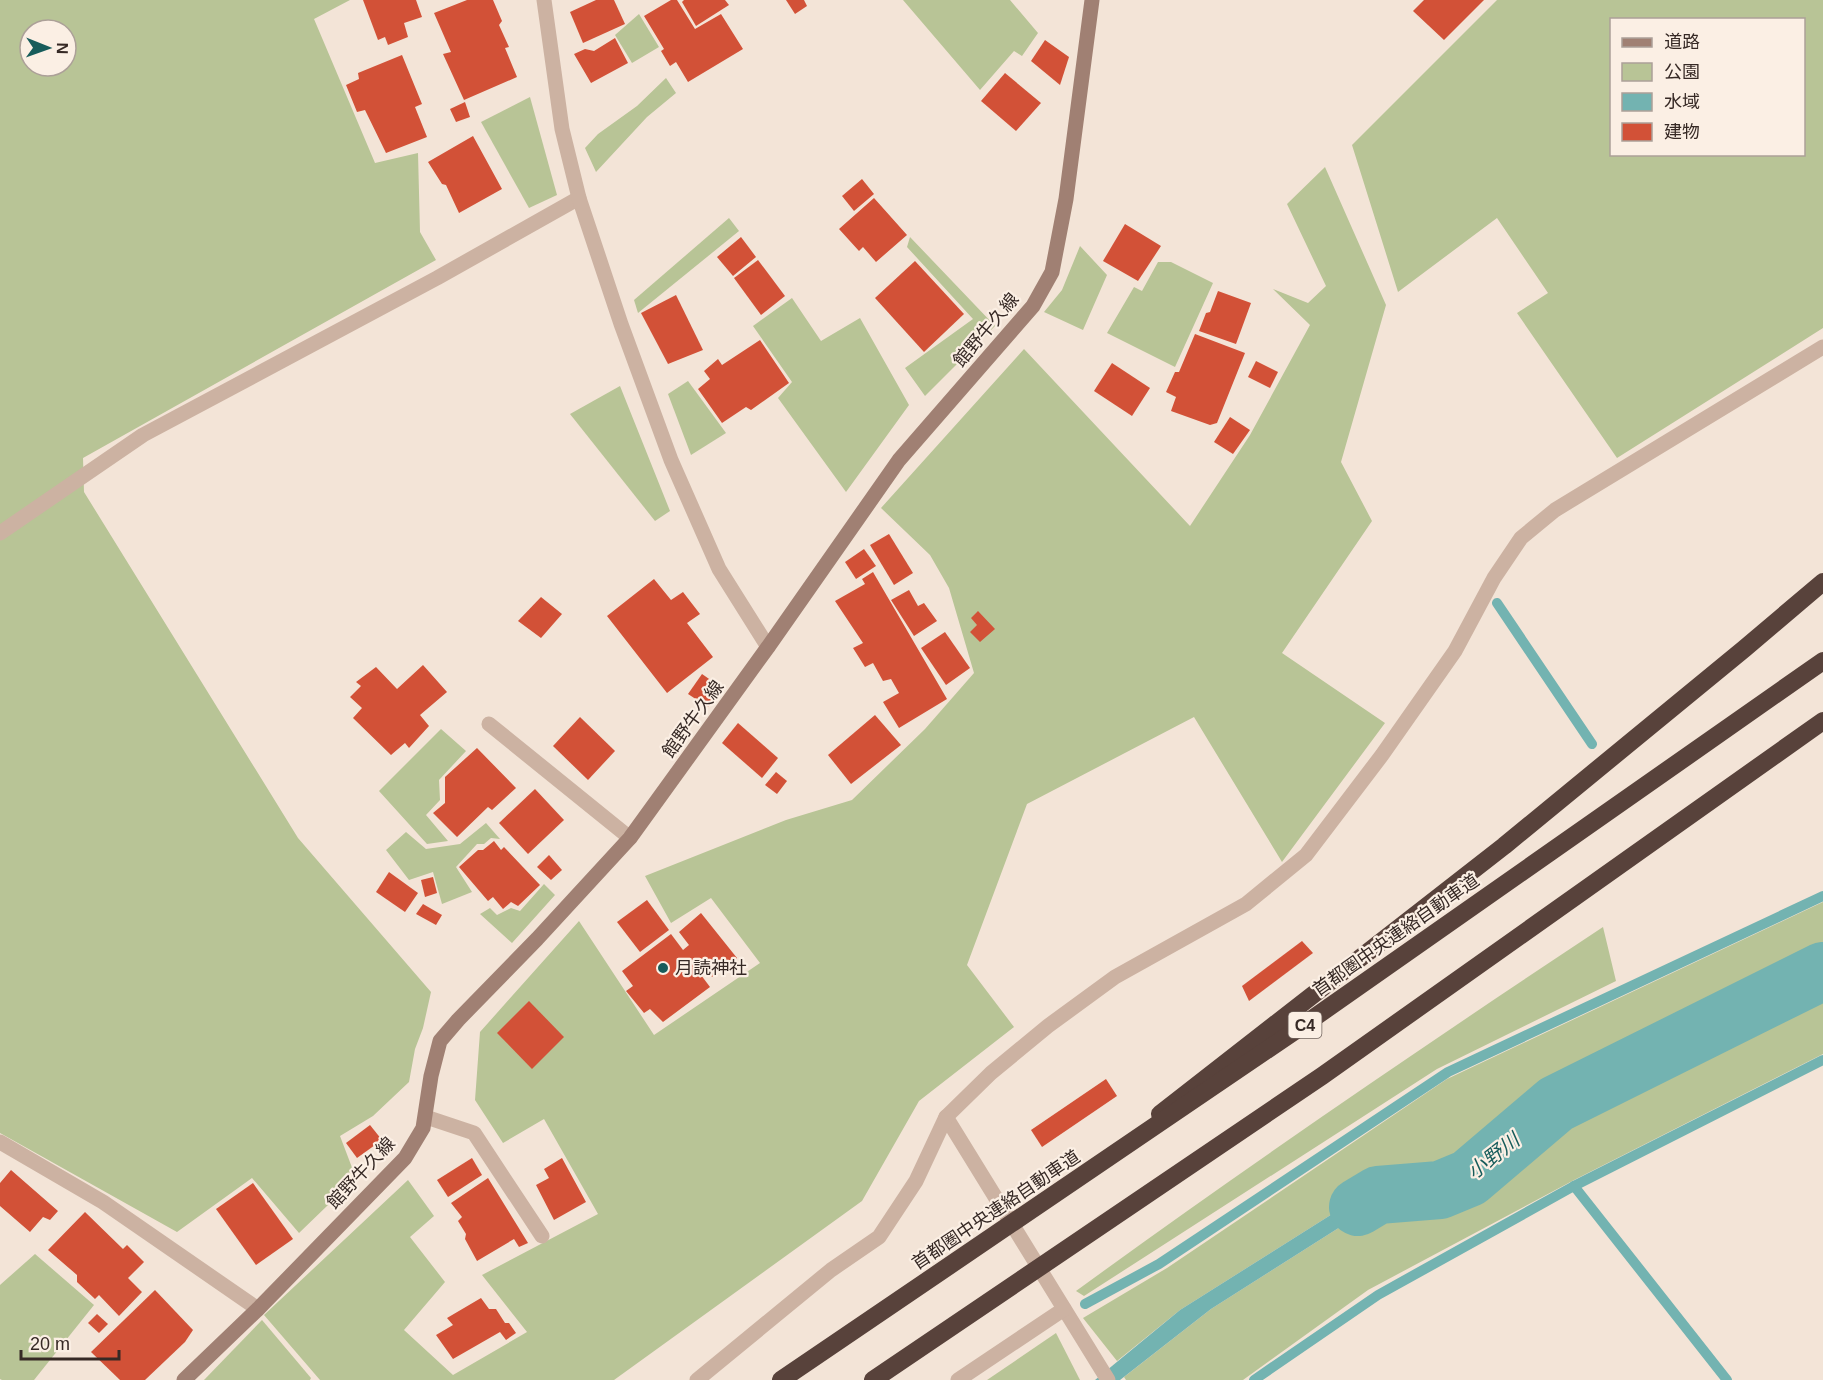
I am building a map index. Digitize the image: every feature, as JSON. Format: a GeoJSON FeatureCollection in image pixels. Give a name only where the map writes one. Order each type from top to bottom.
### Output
{"type":"FeatureCollection","features":[{"type":"Feature","properties":{"kind":"highway"},"geometry":{"type":"LineString","coordinates":[[1058,1193],[1504,846],[1744,650],[1823,582]]}},
{"type":"Feature","properties":{"kind":"highway","name":"首都圏中央連絡自動車道"},"geometry":{"type":"LineString","coordinates":[[781,1380],[1325,1011],[1823,661]]}},
{"type":"Feature","properties":{"kind":"highway"},"geometry":{"type":"LineString","coordinates":[[873,1380],[1322,1076],[1823,721]]}},
{"type":"Feature","properties":{"kind":"main road","name":"館野牛久線"},"geometry":{"type":"LineString","coordinates":[[184,1380],[258,1309],[405,1158],[423,1128],[431,1076],[440,1041],[630,838],[899,460],[1033,306],[1052,272],[1066,199],[1092,0]]}},
{"type":"Feature","properties":{"kind":"street"},"geometry":{"type":"LineString","coordinates":[[544,0],[562,129],[579,198],[621,324],[671,460],[719,569],[768,647]]}},
{"type":"Feature","properties":{"kind":"street"},"geometry":{"type":"LineString","coordinates":[[0,533],[143,435],[437,278],[579,198]]}},
{"type":"Feature","properties":{"kind":"street"},"geometry":{"type":"LineString","coordinates":[[697,1380],[831,1270],[879,1238],[916,1181],[945,1117],[991,1073],[1048,1026],[1115,977],[1246,904],[1306,855],[1382,755],[1455,651],[1494,578],[1521,538],[1556,510],[1823,347]]}},
{"type":"Feature","properties":{"kind":"street"},"geometry":{"type":"LineString","coordinates":[[489,724],[630,838]]}},
{"type":"Feature","properties":{"kind":"street"},"geometry":{"type":"LineString","coordinates":[[426,1117],[474,1133],[542,1236]]}},
{"type":"Feature","properties":{"kind":"street"},"geometry":{"type":"LineString","coordinates":[[945,1117],[1108,1380]]}},
{"type":"Feature","properties":{"kind":"street"},"geometry":{"type":"LineString","coordinates":[[0,1142],[103,1202],[258,1309]]}},
{"type":"Feature","properties":{"kind":"street"},"geometry":{"type":"LineString","coordinates":[[958,1380],[1064,1309]]}},
{"type":"Feature","properties":{"kind":"green space"},"geometry":{"type":"Polygon","coordinates":[[[0,0],[350,0],[314,19],[375,163],[418,153],[420,232],[436,260],[83,458],[84,492],[298,838],[431,992],[423,1028],[415,1049],[409,1082],[373,1116],[340,1136],[356,1178],[299,1233],[252,1178],[177,1232],[0,1133],[0,0]]]}},
{"type":"Feature","properties":{"kind":"green space"},"geometry":{"type":"Polygon","coordinates":[[[903,0],[1010,0],[1038,33],[1022,56],[1014,51],[980,90],[903,0]]]}},
{"type":"Feature","properties":{"kind":"green space"},"geometry":{"type":"Polygon","coordinates":[[[1497,0],[1823,0],[1823,328],[1617,458],[1517,313],[1548,293],[1497,218],[1398,292],[1352,145],[1497,0]]]}},
{"type":"Feature","properties":{"kind":"green space"},"geometry":{"type":"Polygon","coordinates":[[[639,14],[659,47],[632,63],[615,35],[639,14]]]}},
{"type":"Feature","properties":{"kind":"green space"},"geometry":{"type":"Polygon","coordinates":[[[666,78],[676,93],[647,117],[596,172],[585,148],[598,134],[637,106],[666,78]]]}},
{"type":"Feature","properties":{"kind":"green space"},"geometry":{"type":"Polygon","coordinates":[[[530,97],[557,195],[529,208],[481,122],[530,97]]]}},
{"type":"Feature","properties":{"kind":"green space"},"geometry":{"type":"Polygon","coordinates":[[[1325,167],[1386,305],[1341,462],[1372,521],[1282,653],[1385,723],[1282,862],[1194,717],[1027,804],[967,965],[1014,1027],[919,1101],[862,1201],[614,1380],[320,1380],[264,1315],[408,1180],[434,1216],[410,1237],[445,1282],[404,1330],[453,1375],[527,1332],[482,1275],[598,1214],[544,1119],[503,1143],[475,1100],[480,1032],[579,921],[654,1035],[760,963],[711,898],[671,923],[645,876],[786,820],[852,800],[925,729],[974,673],[949,588],[930,555],[881,508],[1024,349],[1190,526],[1250,435],[1310,325],[1273,289],[1308,303],[1326,286],[1287,204],[1325,167]]]}},
{"type":"Feature","properties":{"kind":"green space"},"geometry":{"type":"Polygon","coordinates":[[[729,218],[739,231],[638,313],[634,300],[729,218]]]}},
{"type":"Feature","properties":{"kind":"green space"},"geometry":{"type":"Polygon","coordinates":[[[910,237],[995,326],[925,396],[905,368],[973,319],[907,247],[910,237]]]}},
{"type":"Feature","properties":{"kind":"green space"},"geometry":{"type":"Polygon","coordinates":[[[1080,246],[1107,275],[1083,330],[1044,312],[1062,290],[1080,246]]]}},
{"type":"Feature","properties":{"kind":"green space"},"geometry":{"type":"Polygon","coordinates":[[[1158,262],[1171,262],[1213,283],[1175,367],[1107,333],[1134,287],[1142,291],[1158,262]]]}},
{"type":"Feature","properties":{"kind":"green space"},"geometry":{"type":"Polygon","coordinates":[[[792,298],[821,341],[860,318],[909,405],[846,492],[778,398],[792,382],[753,326],[792,298]]]}},
{"type":"Feature","properties":{"kind":"green space"},"geometry":{"type":"Polygon","coordinates":[[[688,381],[726,433],[691,455],[668,394],[688,381]]]}},
{"type":"Feature","properties":{"kind":"green space"},"geometry":{"type":"Polygon","coordinates":[[[620,386],[670,511],[655,521],[570,414],[620,386]]]}},
{"type":"Feature","properties":{"kind":"green space"},"geometry":{"type":"Polygon","coordinates":[[[441,729],[466,751],[439,780],[440,800],[426,815],[448,841],[427,844],[379,791],[441,729]]]}},
{"type":"Feature","properties":{"kind":"green space"},"geometry":{"type":"Polygon","coordinates":[[[486,823],[500,839],[491,838],[484,844],[477,844],[456,867],[472,892],[442,904],[433,872],[409,880],[386,850],[406,832],[426,849],[460,844],[486,823]]]}},
{"type":"Feature","properties":{"kind":"green space"},"geometry":{"type":"Polygon","coordinates":[[[544,884],[555,895],[512,943],[480,914],[490,908],[497,915],[511,908],[520,911],[544,884]]]}},
{"type":"Feature","properties":{"kind":"green space"},"geometry":{"type":"Polygon","coordinates":[[[1823,902],[1823,958],[1706,1012],[1550,1099],[1458,1175],[1424,1183],[1375,1187],[1180,1310],[1117,1361],[1083,1318],[1167,1268],[1447,1079],[1823,902]]]}},
{"type":"Feature","properties":{"kind":"green space"},"geometry":{"type":"Polygon","coordinates":[[[1603,927],[1616,981],[1437,1069],[1084,1296],[1076,1291],[1338,1106],[1603,927]]]}},
{"type":"Feature","properties":{"kind":"green space"},"geometry":{"type":"Polygon","coordinates":[[[1823,979],[1823,1054],[1576,1179],[1368,1290],[1243,1380],[1126,1380],[1124,1377],[1211,1309],[1378,1203],[1441,1195],[1472,1187],[1555,1117],[1623,1079],[1657,1078],[1786,1019],[1788,996],[1823,979]]]}},
{"type":"Feature","properties":{"kind":"green space"},"geometry":{"type":"Polygon","coordinates":[[[35,1254],[94,1305],[34,1380],[2,1380],[0,1379],[0,1285],[35,1254]]]}},
{"type":"Feature","properties":{"kind":"green space"},"geometry":{"type":"Polygon","coordinates":[[[262,1320],[311,1378],[310,1380],[204,1380],[262,1320]]]}},
{"type":"Feature","properties":{"kind":"green space"},"geometry":{"type":"Polygon","coordinates":[[[1056,1333],[1080,1380],[987,1380],[1056,1333]]]}},
{"type":"Feature","properties":{"kind":"water"},"geometry":{"type":"Polygon","coordinates":[[[1424,1183],[1441,1195],[1378,1203],[1211,1309],[1120,1380],[1095,1380],[1180,1310],[1375,1187],[1424,1183]]]}},
{"type":"Feature","properties":{"kind":"building"},"geometry":{"type":"Polygon","coordinates":[[[363,0],[416,0],[422,17],[404,23],[408,37],[388,45],[385,37],[378,40],[363,0]]]}},
{"type":"Feature","properties":{"kind":"building"},"geometry":{"type":"Polygon","coordinates":[[[467,0],[493,0],[502,21],[499,25],[509,47],[505,48],[517,77],[464,100],[443,54],[451,52],[434,13],[467,0]]]}},
{"type":"Feature","properties":{"kind":"building"},"geometry":{"type":"Polygon","coordinates":[[[596,0],[614,0],[625,24],[583,43],[570,12],[596,0]]]}},
{"type":"Feature","properties":{"kind":"building"},"geometry":{"type":"Polygon","coordinates":[[[671,0],[677,0],[695,29],[721,14],[743,49],[688,82],[676,62],[670,66],[661,51],[664,49],[644,16],[671,0]]]}},
{"type":"Feature","properties":{"kind":"building"},"geometry":{"type":"Polygon","coordinates":[[[684,0],[725,0],[729,5],[696,26],[682,2],[684,0]]]}},
{"type":"Feature","properties":{"kind":"building"},"geometry":{"type":"Polygon","coordinates":[[[786,0],[804,0],[807,6],[795,14],[786,0]]]}},
{"type":"Feature","properties":{"kind":"building"},"geometry":{"type":"Polygon","coordinates":[[[1424,0],[1484,0],[1444,40],[1413,11],[1424,0]]]}},
{"type":"Feature","properties":{"kind":"building"},"geometry":{"type":"Polygon","coordinates":[[[615,38],[628,63],[591,83],[574,54],[585,49],[594,51],[615,38]]]}},
{"type":"Feature","properties":{"kind":"building"},"geometry":{"type":"Polygon","coordinates":[[[1045,40],[1069,57],[1060,85],[1031,61],[1045,40]]]}},
{"type":"Feature","properties":{"kind":"building"},"geometry":{"type":"Polygon","coordinates":[[[402,55],[422,104],[415,107],[427,137],[386,153],[365,110],[357,112],[346,85],[359,79],[358,73],[402,55]]]}},
{"type":"Feature","properties":{"kind":"building"},"geometry":{"type":"Polygon","coordinates":[[[1005,73],[1041,103],[1016,131],[981,101],[1005,73]]]}},
{"type":"Feature","properties":{"kind":"building"},"geometry":{"type":"Polygon","coordinates":[[[465,102],[470,117],[456,122],[450,109],[465,102]]]}},
{"type":"Feature","properties":{"kind":"building"},"geometry":{"type":"Polygon","coordinates":[[[473,136],[502,189],[459,213],[446,185],[442,184],[428,162],[473,136]]]}},
{"type":"Feature","properties":{"kind":"building"},"geometry":{"type":"Polygon","coordinates":[[[862,179],[874,194],[854,211],[842,196],[862,179]]]}},
{"type":"Feature","properties":{"kind":"building"},"geometry":{"type":"Polygon","coordinates":[[[874,198],[907,235],[876,262],[863,247],[859,251],[839,229],[874,198]]]}},
{"type":"Feature","properties":{"kind":"building"},"geometry":{"type":"Polygon","coordinates":[[[1125,224],[1161,246],[1138,281],[1103,261],[1125,224]]]}},
{"type":"Feature","properties":{"kind":"building"},"geometry":{"type":"Polygon","coordinates":[[[741,237],[756,257],[733,276],[717,257],[741,237]]]}},
{"type":"Feature","properties":{"kind":"building"},"geometry":{"type":"Polygon","coordinates":[[[758,260],[785,296],[761,315],[734,278],[758,260]]]}},
{"type":"Feature","properties":{"kind":"building"},"geometry":{"type":"Polygon","coordinates":[[[915,261],[964,314],[924,352],[875,298],[915,261]]]}},
{"type":"Feature","properties":{"kind":"building"},"geometry":{"type":"Polygon","coordinates":[[[1218,291],[1251,303],[1236,344],[1199,331],[1218,291]]]}},
{"type":"Feature","properties":{"kind":"building"},"geometry":{"type":"Polygon","coordinates":[[[676,295],[703,350],[668,364],[641,313],[676,295]]]}},
{"type":"Feature","properties":{"kind":"building"},"geometry":{"type":"Polygon","coordinates":[[[1195,334],[1245,353],[1217,423],[1210,425],[1171,411],[1176,397],[1166,392],[1175,372],[1179,372],[1195,334]]]}},
{"type":"Feature","properties":{"kind":"building"},"geometry":{"type":"Polygon","coordinates":[[[760,340],[789,383],[751,410],[746,407],[722,423],[698,389],[710,379],[704,371],[718,359],[722,365],[760,340]]]}},
{"type":"Feature","properties":{"kind":"building"},"geometry":{"type":"Polygon","coordinates":[[[1256,361],[1278,372],[1270,388],[1248,377],[1256,361]]]}},
{"type":"Feature","properties":{"kind":"building"},"geometry":{"type":"Polygon","coordinates":[[[1112,363],[1150,388],[1132,416],[1094,391],[1112,363]]]}},
{"type":"Feature","properties":{"kind":"building"},"geometry":{"type":"Polygon","coordinates":[[[1230,417],[1250,430],[1233,454],[1214,442],[1230,417]]]}},
{"type":"Feature","properties":{"kind":"building"},"geometry":{"type":"Polygon","coordinates":[[[889,534],[913,573],[894,585],[870,545],[889,534]]]}},
{"type":"Feature","properties":{"kind":"building"},"geometry":{"type":"Polygon","coordinates":[[[864,549],[876,566],[856,579],[845,562],[864,549]]]}},
{"type":"Feature","properties":{"kind":"building"},"geometry":{"type":"Polygon","coordinates":[[[873,572],[947,699],[899,728],[883,702],[899,693],[891,679],[883,681],[873,663],[865,667],[853,648],[863,643],[835,601],[865,584],[862,579],[873,572]]]}},
{"type":"Feature","properties":{"kind":"building"},"geometry":{"type":"Polygon","coordinates":[[[654,579],[671,600],[683,592],[700,614],[687,623],[713,657],[667,693],[607,616],[654,579]]]}},
{"type":"Feature","properties":{"kind":"building"},"geometry":{"type":"Polygon","coordinates":[[[909,590],[918,606],[924,603],[937,621],[914,636],[891,600],[909,590]]]}},
{"type":"Feature","properties":{"kind":"building"},"geometry":{"type":"Polygon","coordinates":[[[541,597],[562,614],[541,638],[518,621],[541,597]]]}},
{"type":"Feature","properties":{"kind":"building"},"geometry":{"type":"Polygon","coordinates":[[[978,611],[995,629],[980,642],[970,632],[977,625],[971,618],[978,611]]]}},
{"type":"Feature","properties":{"kind":"building"},"geometry":{"type":"Polygon","coordinates":[[[945,632],[970,668],[946,685],[921,648],[945,632]]]}},
{"type":"Feature","properties":{"kind":"building"},"geometry":{"type":"Polygon","coordinates":[[[423,665],[447,692],[420,715],[429,726],[409,748],[405,743],[391,755],[353,718],[362,708],[350,697],[361,686],[356,682],[376,667],[397,689],[423,665]]]}},
{"type":"Feature","properties":{"kind":"building"},"geometry":{"type":"Polygon","coordinates":[[[702,674],[722,688],[708,707],[688,694],[702,674]]]}},
{"type":"Feature","properties":{"kind":"building"},"geometry":{"type":"Polygon","coordinates":[[[875,715],[901,745],[851,784],[828,755],[875,715]]]}},
{"type":"Feature","properties":{"kind":"building"},"geometry":{"type":"Polygon","coordinates":[[[580,717],[615,751],[588,780],[553,746],[580,717]]]}},
{"type":"Feature","properties":{"kind":"building"},"geometry":{"type":"Polygon","coordinates":[[[738,723],[778,758],[762,778],[722,743],[738,723]]]}},
{"type":"Feature","properties":{"kind":"building"},"geometry":{"type":"Polygon","coordinates":[[[477,748],[516,788],[492,810],[488,807],[457,837],[433,813],[445,803],[445,777],[477,748]]]}},
{"type":"Feature","properties":{"kind":"building"},"geometry":{"type":"Polygon","coordinates":[[[776,772],[787,781],[777,794],[765,785],[776,772]]]}},
{"type":"Feature","properties":{"kind":"building"},"geometry":{"type":"Polygon","coordinates":[[[535,789],[564,820],[528,854],[499,823],[535,789]]]}},
{"type":"Feature","properties":{"kind":"building"},"geometry":{"type":"Polygon","coordinates":[[[494,841],[501,850],[504,847],[540,885],[518,906],[511,902],[503,909],[493,897],[488,901],[459,867],[478,850],[483,850],[494,841]]]}},
{"type":"Feature","properties":{"kind":"building"},"geometry":{"type":"Polygon","coordinates":[[[549,855],[562,870],[551,880],[537,867],[549,855]]]}},
{"type":"Feature","properties":{"kind":"building"},"geometry":{"type":"Polygon","coordinates":[[[389,872],[418,893],[405,912],[376,892],[389,872]]]}},
{"type":"Feature","properties":{"kind":"building"},"geometry":{"type":"Polygon","coordinates":[[[433,877],[437,893],[425,897],[421,880],[433,877]]]}},
{"type":"Feature","properties":{"kind":"building"},"geometry":{"type":"Polygon","coordinates":[[[647,900],[669,930],[640,952],[617,922],[647,900]]]}},
{"type":"Feature","properties":{"kind":"building"},"geometry":{"type":"Polygon","coordinates":[[[423,904],[442,915],[436,925],[416,914],[423,904]]]}},
{"type":"Feature","properties":{"kind":"building","name":"月読神社"},"geometry":{"type":"Polygon","coordinates":[[[701,913],[737,958],[712,977],[704,966],[698,971],[710,987],[663,1022],[650,1009],[644,1013],[626,991],[633,986],[622,971],[671,934],[683,950],[689,945],[679,932],[701,913]]]}},
{"type":"Feature","properties":{"kind":"building"},"geometry":{"type":"Polygon","coordinates":[[[1302,941],[1313,953],[1249,1001],[1242,986],[1302,941]]]}},
{"type":"Feature","properties":{"kind":"building"},"geometry":{"type":"Polygon","coordinates":[[[529,1001],[564,1037],[532,1069],[497,1033],[529,1001]]]}},
{"type":"Feature","properties":{"kind":"building"},"geometry":{"type":"Polygon","coordinates":[[[1106,1079],[1117,1096],[1042,1147],[1031,1130],[1106,1079]]]}},
{"type":"Feature","properties":{"kind":"building"},"geometry":{"type":"Polygon","coordinates":[[[370,1125],[382,1140],[357,1158],[346,1143],[370,1125]]]}},
{"type":"Feature","properties":{"kind":"building"},"geometry":{"type":"Polygon","coordinates":[[[472,1158],[482,1175],[448,1197],[437,1180],[472,1158]]]}},
{"type":"Feature","properties":{"kind":"building"},"geometry":{"type":"Polygon","coordinates":[[[562,1158],[586,1202],[554,1220],[536,1185],[549,1178],[544,1169],[562,1158]]]}},
{"type":"Feature","properties":{"kind":"building"},"geometry":{"type":"Polygon","coordinates":[[[11,1170],[58,1211],[50,1220],[43,1217],[30,1232],[0,1206],[0,1183],[11,1170]]]}},
{"type":"Feature","properties":{"kind":"building"},"geometry":{"type":"Polygon","coordinates":[[[488,1178],[528,1243],[519,1247],[514,1239],[477,1261],[458,1221],[462,1217],[451,1203],[488,1178]]]}},
{"type":"Feature","properties":{"kind":"building"},"geometry":{"type":"Polygon","coordinates":[[[253,1183],[293,1239],[256,1265],[216,1209],[253,1183]]]}},
{"type":"Feature","properties":{"kind":"building"},"geometry":{"type":"Polygon","coordinates":[[[85,1212],[123,1249],[127,1245],[144,1262],[128,1278],[142,1292],[119,1316],[99,1295],[95,1299],[77,1282],[77,1275],[48,1250],[85,1212]]]}},
{"type":"Feature","properties":{"kind":"building"},"geometry":{"type":"Polygon","coordinates":[[[155,1290],[193,1330],[185,1342],[145,1380],[120,1380],[91,1352],[155,1290]]]}},
{"type":"Feature","properties":{"kind":"building"},"geometry":{"type":"Polygon","coordinates":[[[481,1298],[489,1309],[496,1309],[505,1323],[509,1323],[516,1333],[506,1340],[500,1332],[453,1359],[436,1335],[453,1325],[447,1318],[481,1298]]]}},
{"type":"Feature","properties":{"kind":"building"},"geometry":{"type":"Polygon","coordinates":[[[97,1314],[108,1324],[99,1333],[88,1323],[97,1314]]]}},
{"type":"Feature","properties":{"kind":"waterway"},"geometry":{"type":"LineString","coordinates":[[1497,603],[1592,744]]}},
{"type":"Feature","properties":{"kind":"waterway"},"geometry":{"type":"LineString","coordinates":[[1085,1304],[1159,1264],[1448,1072],[1823,896]]}},
{"type":"Feature","properties":{"kind":"waterway","name":"小野川"},"geometry":{"type":"LineString","coordinates":[[1358,1207],[1378,1195],[1440,1190],[1469,1178],[1556,1104],[1823,971]]}},
{"type":"Feature","properties":{"kind":"waterway"},"geometry":{"type":"LineString","coordinates":[[1254,1380],[1378,1295],[1574,1186],[1823,1060]]}},
{"type":"Feature","properties":{"kind":"waterway"},"geometry":{"type":"LineString","coordinates":[[1574,1186],[1727,1380]]}},
{"type":"Feature","properties":{"kind":"place","name":"月読神社"},"geometry":{"type":"Point","coordinates":[663,968]}}]}
